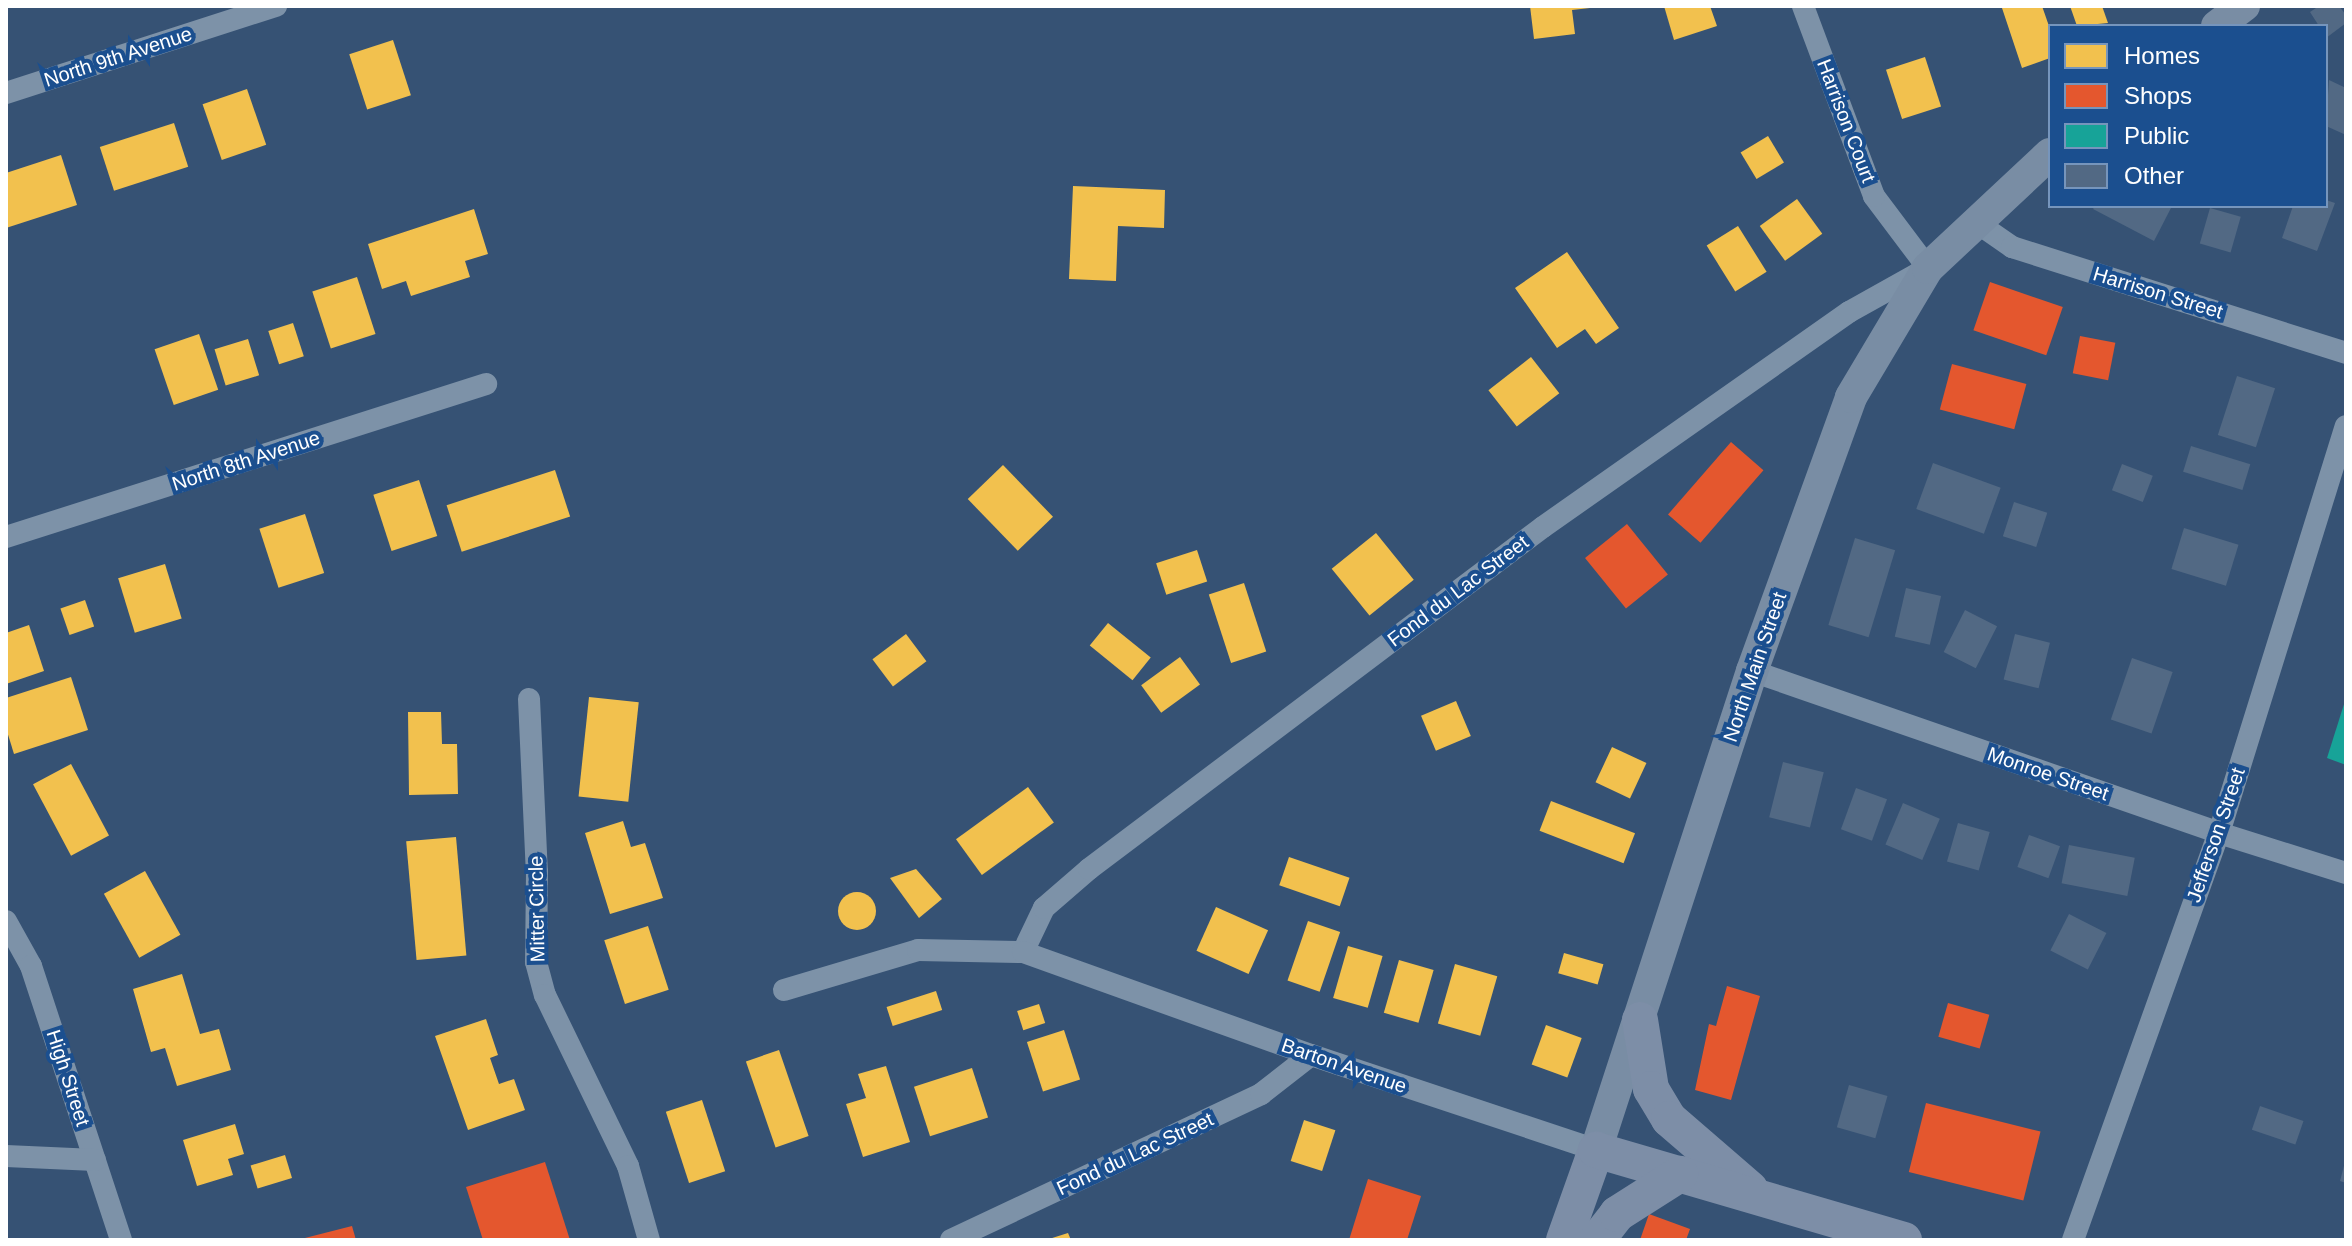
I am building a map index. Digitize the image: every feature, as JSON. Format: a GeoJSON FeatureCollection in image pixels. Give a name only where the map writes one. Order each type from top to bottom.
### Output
{"type":"FeatureCollection","features":[{"type":"Feature","properties":{"kind":"main road"},"geometry":{"type":"LineString","coordinates":[[2220,24],[2244,6]]}},
{"type":"Feature","properties":{"kind":"main road","name":"North Main Street"},"geometry":{"type":"LineString","coordinates":[[1564,1240],[1640,1020],[1752,671],[1851,397],[1928,268],[2048,156]]}},
{"type":"Feature","properties":{"kind":"main road"},"geometry":{"type":"LineString","coordinates":[[1640,1020],[1651,1089],[1669,1119],[1761,1198]]}},
{"type":"Feature","properties":{"kind":"main road","name":"Barton Avenue"},"geometry":{"type":"LineString","coordinates":[[1596,1150],[1904,1240]]}},
{"type":"Feature","properties":{"kind":"main road"},"geometry":{"type":"LineString","coordinates":[[1597,1240],[1617,1214],[1680,1174]]}},
{"type":"Feature","properties":{"kind":"street","name":"North 9th Avenue"},"geometry":{"type":"LineString","coordinates":[[6,93],[276,6]]}},
{"type":"Feature","properties":{"kind":"street","name":"Harrison Court"},"geometry":{"type":"LineString","coordinates":[[1803,6],[1874,196],[1928,268]]}},
{"type":"Feature","properties":{"kind":"street","name":"Harrison Street"},"geometry":{"type":"LineString","coordinates":[[1976,222],[2012,247],[2346,353]]}},
{"type":"Feature","properties":{"kind":"street","name":"Fond du Lac Street"},"geometry":{"type":"LineString","coordinates":[[1023,952],[1044,908],[1089,869],[1543,527],[1849,312],[1928,268]]}},
{"type":"Feature","properties":{"kind":"street","name":"North 8th Avenue"},"geometry":{"type":"LineString","coordinates":[[6,537],[486,384]]}},
{"type":"Feature","properties":{"kind":"street","name":"Jefferson Street"},"geometry":{"type":"LineString","coordinates":[[2073,1240],[2219,833],[2346,426]]}},
{"type":"Feature","properties":{"kind":"street","name":"Monroe Street"},"geometry":{"type":"LineString","coordinates":[[1752,671],[2219,833],[2346,873]]}},
{"type":"Feature","properties":{"kind":"street","name":"Mitter Circle"},"geometry":{"type":"LineString","coordinates":[[529,699],[537,872],[536,962],[545,995],[628,1166],[649,1240]]}},
{"type":"Feature","properties":{"kind":"street","name":"High Street"},"geometry":{"type":"LineString","coordinates":[[6,921],[31,966],[121,1240]]}},
{"type":"Feature","properties":{"kind":"street","name":"Barton Avenue"},"geometry":{"type":"LineString","coordinates":[[784,990],[918,950],[1023,952],[1311,1055],[1596,1150]]}},
{"type":"Feature","properties":{"kind":"street","name":"Fond du Lac Street"},"geometry":{"type":"LineString","coordinates":[[951,1240],[1261,1094],[1311,1055]]}},
{"type":"Feature","properties":{"kind":"street"},"geometry":{"type":"LineString","coordinates":[[6,1156],[95,1160]]}},
{"type":"Feature","properties":{"kind":"building: Homes"},"geometry":{"type":"Polygon","coordinates":[[[1530,6],[1590,8],[1572,10],[1575,34],[1534,39],[1530,6]]]}},
{"type":"Feature","properties":{"kind":"building: Homes"},"geometry":{"type":"Polygon","coordinates":[[[1664,6],[1710,6],[1717,26],[1674,40],[1664,6]]]}},
{"type":"Feature","properties":{"kind":"building: Homes"},"geometry":{"type":"Polygon","coordinates":[[[2042,6],[2048,24],[2048,59],[2022,68],[2002,8],[2042,6]]]}},
{"type":"Feature","properties":{"kind":"building: Homes"},"geometry":{"type":"Polygon","coordinates":[[[2070,6],[2102,6],[2108,23],[2098,24],[2076,24],[2070,6]]]}},
{"type":"Feature","properties":{"kind":"building: Homes"},"geometry":{"type":"Polygon","coordinates":[[[393,40],[411,95],[367,109],[349,54],[393,40]]]}},
{"type":"Feature","properties":{"kind":"building: Homes"},"geometry":{"type":"Polygon","coordinates":[[[1925,57],[1941,106],[1902,119],[1886,70],[1925,57]]]}},
{"type":"Feature","properties":{"kind":"building: Homes"},"geometry":{"type":"Polygon","coordinates":[[[247,89],[266,145],[222,160],[203,104],[247,89]]]}},
{"type":"Feature","properties":{"kind":"building: Homes"},"geometry":{"type":"Polygon","coordinates":[[[174,123],[188,167],[114,191],[100,147],[174,123]]]}},
{"type":"Feature","properties":{"kind":"building: Homes"},"geometry":{"type":"Polygon","coordinates":[[[1768,136],[1784,163],[1757,179],[1741,152],[1768,136]]]}},
{"type":"Feature","properties":{"kind":"building: Homes"},"geometry":{"type":"Polygon","coordinates":[[[61,155],[77,205],[6,228],[6,173],[61,155]]]}},
{"type":"Feature","properties":{"kind":"building: Homes"},"geometry":{"type":"Polygon","coordinates":[[[1073,186],[1165,190],[1164,228],[1118,226],[1116,281],[1069,279],[1073,186]]]}},
{"type":"Feature","properties":{"kind":"building: Homes"},"geometry":{"type":"Polygon","coordinates":[[[1797,199],[1822,234],[1785,261],[1760,226],[1797,199]]]}},
{"type":"Feature","properties":{"kind":"building: Homes"},"geometry":{"type":"Polygon","coordinates":[[[474,209],[488,254],[465,261],[470,277],[411,296],[406,281],[382,289],[368,244],[474,209]]]}},
{"type":"Feature","properties":{"kind":"building: Homes"},"geometry":{"type":"Polygon","coordinates":[[[1738,226],[1767,272],[1735,291],[1707,246],[1738,226]]]}},
{"type":"Feature","properties":{"kind":"building: Homes"},"geometry":{"type":"Polygon","coordinates":[[[1567,252],[1619,328],[1596,344],[1585,329],[1557,348],[1515,288],[1567,252]]]}},
{"type":"Feature","properties":{"kind":"building: Homes"},"geometry":{"type":"Polygon","coordinates":[[[357,277],[376,334],[331,349],[312,292],[357,277]]]}},
{"type":"Feature","properties":{"kind":"building: Homes"},"geometry":{"type":"Polygon","coordinates":[[[293,323],[304,356],[279,364],[268,331],[293,323]]]}},
{"type":"Feature","properties":{"kind":"building: Homes"},"geometry":{"type":"Polygon","coordinates":[[[199,334],[218,390],[174,405],[155,349],[199,334]]]}},
{"type":"Feature","properties":{"kind":"building: Homes"},"geometry":{"type":"Polygon","coordinates":[[[248,339],[259,375],[226,386],[215,349],[248,339]]]}},
{"type":"Feature","properties":{"kind":"building: Homes"},"geometry":{"type":"Polygon","coordinates":[[[1531,357],[1559,393],[1517,426],[1488,390],[1531,357]]]}},
{"type":"Feature","properties":{"kind":"building: Homes"},"geometry":{"type":"Polygon","coordinates":[[[1003,465],[1053,517],[1018,551],[968,499],[1003,465]]]}},
{"type":"Feature","properties":{"kind":"building: Homes"},"geometry":{"type":"Polygon","coordinates":[[[555,470],[570,517],[462,552],[447,505],[555,470]]]}},
{"type":"Feature","properties":{"kind":"building: Homes"},"geometry":{"type":"Polygon","coordinates":[[[419,480],[437,536],[392,551],[373,495],[419,480]]]}},
{"type":"Feature","properties":{"kind":"building: Homes"},"geometry":{"type":"Polygon","coordinates":[[[305,514],[324,573],[279,588],[259,529],[305,514]]]}},
{"type":"Feature","properties":{"kind":"building: Homes"},"geometry":{"type":"Polygon","coordinates":[[[1376,533],[1414,580],[1369,616],[1332,569],[1376,533]]]}},
{"type":"Feature","properties":{"kind":"building: Homes"},"geometry":{"type":"Polygon","coordinates":[[[1197,550],[1207,581],[1166,595],[1156,563],[1197,550]]]}},
{"type":"Feature","properties":{"kind":"building: Homes"},"geometry":{"type":"Polygon","coordinates":[[[165,564],[182,619],[135,633],[118,578],[165,564]]]}},
{"type":"Feature","properties":{"kind":"building: Homes"},"geometry":{"type":"Polygon","coordinates":[[[1244,583],[1266,651],[1231,663],[1209,594],[1244,583]]]}},
{"type":"Feature","properties":{"kind":"building: Homes"},"geometry":{"type":"Polygon","coordinates":[[[85,600],[94,626],[70,635],[60,608],[85,600]]]}},
{"type":"Feature","properties":{"kind":"building: Homes"},"geometry":{"type":"Polygon","coordinates":[[[1108,623],[1151,658],[1132,680],[1090,646],[1108,623]]]}},
{"type":"Feature","properties":{"kind":"building: Homes"},"geometry":{"type":"Polygon","coordinates":[[[29,625],[44,671],[6,684],[6,633],[29,625]]]}},
{"type":"Feature","properties":{"kind":"building: Homes"},"geometry":{"type":"Polygon","coordinates":[[[906,634],[926,661],[893,686],[872,659],[906,634]]]}},
{"type":"Feature","properties":{"kind":"building: Homes"},"geometry":{"type":"Polygon","coordinates":[[[1180,657],[1200,685],[1161,713],[1141,685],[1180,657]]]}},
{"type":"Feature","properties":{"kind":"building: Homes"},"geometry":{"type":"Polygon","coordinates":[[[71,677],[88,730],[14,754],[6,728],[6,698],[71,677]]]}},
{"type":"Feature","properties":{"kind":"building: Homes"},"geometry":{"type":"Polygon","coordinates":[[[589,697],[639,702],[628,802],[579,796],[589,697]]]}},
{"type":"Feature","properties":{"kind":"building: Homes"},"geometry":{"type":"Polygon","coordinates":[[[1456,701],[1471,736],[1436,751],[1421,716],[1456,701]]]}},
{"type":"Feature","properties":{"kind":"building: Homes"},"geometry":{"type":"Polygon","coordinates":[[[408,712],[441,712],[442,744],[457,744],[458,794],[409,795],[408,712]]]}},
{"type":"Feature","properties":{"kind":"building: Homes"},"geometry":{"type":"Polygon","coordinates":[[[1612,747],[1646,763],[1630,798],[1596,782],[1612,747]]]}},
{"type":"Feature","properties":{"kind":"building: Homes"},"geometry":{"type":"Polygon","coordinates":[[[71,764],[109,836],[71,856],[33,784],[71,764]]]}},
{"type":"Feature","properties":{"kind":"building: Homes"},"geometry":{"type":"Polygon","coordinates":[[[1028,787],[1054,823],[982,875],[956,839],[1028,787]]]}},
{"type":"Feature","properties":{"kind":"building: Homes"},"geometry":{"type":"Polygon","coordinates":[[[1551,801],[1635,833],[1624,863],[1540,831],[1551,801]]]}},
{"type":"Feature","properties":{"kind":"building: Homes"},"geometry":{"type":"Polygon","coordinates":[[[623,821],[631,847],[645,843],[663,898],[610,914],[585,833],[623,821]]]}},
{"type":"Feature","properties":{"kind":"building: Homes"},"geometry":{"type":"Polygon","coordinates":[[[456,837],[466,956],[417,960],[406,841],[456,837]]]}},
{"type":"Feature","properties":{"kind":"building: Homes"},"geometry":{"type":"Polygon","coordinates":[[[1289,857],[1350,878],[1340,906],[1279,885],[1289,857]]]}},
{"type":"Feature","properties":{"kind":"building: Homes"},"geometry":{"type":"Polygon","coordinates":[[[916,869],[942,899],[919,918],[890,878],[916,869]]]}},
{"type":"Feature","properties":{"kind":"building: Homes"},"geometry":{"type":"Polygon","coordinates":[[[145,871],[180,935],[139,958],[104,894],[145,871]]]}},
{"type":"Feature","properties":{"kind":"building: Homes"},"geometry":{"type":"Polygon","coordinates":[[[857,892],[870,898],[876,911],[870,924],[857,930],[844,924],[838,911],[844,898],[857,892]]]}},
{"type":"Feature","properties":{"kind":"building: Homes"},"geometry":{"type":"Polygon","coordinates":[[[1216,907],[1268,930],[1249,974],[1196,951],[1216,907]]]}},
{"type":"Feature","properties":{"kind":"building: Homes"},"geometry":{"type":"Polygon","coordinates":[[[1308,921],[1340,932],[1320,992],[1287,981],[1308,921]]]}},
{"type":"Feature","properties":{"kind":"building: Homes"},"geometry":{"type":"Polygon","coordinates":[[[648,926],[669,990],[625,1004],[604,940],[648,926]]]}},
{"type":"Feature","properties":{"kind":"building: Homes"},"geometry":{"type":"Polygon","coordinates":[[[1348,946],[1383,956],[1368,1008],[1333,998],[1348,946]]]}},
{"type":"Feature","properties":{"kind":"building: Homes"},"geometry":{"type":"Polygon","coordinates":[[[1564,953],[1603,964],[1598,984],[1558,973],[1564,953]]]}},
{"type":"Feature","properties":{"kind":"building: Homes"},"geometry":{"type":"Polygon","coordinates":[[[1399,960],[1434,970],[1418,1023],[1384,1013],[1399,960]]]}},
{"type":"Feature","properties":{"kind":"building: Homes"},"geometry":{"type":"Polygon","coordinates":[[[1455,964],[1497,976],[1480,1036],[1438,1024],[1455,964]]]}},
{"type":"Feature","properties":{"kind":"building: Homes"},"geometry":{"type":"Polygon","coordinates":[[[182,974],[200,1034],[219,1029],[231,1070],[177,1086],[165,1048],[151,1052],[133,989],[182,974]]]}},
{"type":"Feature","properties":{"kind":"building: Homes"},"geometry":{"type":"Polygon","coordinates":[[[936,991],[942,1010],[893,1026],[887,1007],[936,991]]]}},
{"type":"Feature","properties":{"kind":"building: Homes"},"geometry":{"type":"Polygon","coordinates":[[[1039,1004],[1045,1023],[1023,1030],[1017,1011],[1039,1004]]]}},
{"type":"Feature","properties":{"kind":"building: Homes"},"geometry":{"type":"Polygon","coordinates":[[[486,1019],[498,1055],[490,1058],[499,1084],[514,1079],[525,1110],[468,1130],[435,1036],[486,1019]]]}},
{"type":"Feature","properties":{"kind":"building: Homes"},"geometry":{"type":"Polygon","coordinates":[[[1546,1025],[1582,1038],[1567,1077],[1532,1064],[1546,1025]]]}},
{"type":"Feature","properties":{"kind":"building: Homes"},"geometry":{"type":"Polygon","coordinates":[[[1064,1030],[1080,1079],[1043,1092],[1027,1042],[1064,1030]]]}},
{"type":"Feature","properties":{"kind":"building: Homes"},"geometry":{"type":"Polygon","coordinates":[[[779,1050],[809,1136],[776,1147],[746,1061],[779,1050]]]}},
{"type":"Feature","properties":{"kind":"building: Homes"},"geometry":{"type":"Polygon","coordinates":[[[886,1066],[910,1142],[863,1157],[846,1104],[866,1098],[858,1074],[886,1066]]]}},
{"type":"Feature","properties":{"kind":"building: Homes"},"geometry":{"type":"Polygon","coordinates":[[[972,1068],[988,1117],[930,1136],[914,1087],[972,1068]]]}},
{"type":"Feature","properties":{"kind":"building: Homes"},"geometry":{"type":"Polygon","coordinates":[[[702,1100],[725,1171],[689,1183],[666,1112],[702,1100]]]}},
{"type":"Feature","properties":{"kind":"building: Homes"},"geometry":{"type":"Polygon","coordinates":[[[1304,1120],[1335,1130],[1322,1171],[1291,1161],[1304,1120]]]}},
{"type":"Feature","properties":{"kind":"building: Homes"},"geometry":{"type":"Polygon","coordinates":[[[235,1124],[244,1154],[228,1159],[233,1175],[197,1186],[183,1140],[235,1124]]]}},
{"type":"Feature","properties":{"kind":"building: Homes"},"geometry":{"type":"Polygon","coordinates":[[[285,1155],[292,1178],[258,1188],[251,1166],[285,1155]]]}},
{"type":"Feature","properties":{"kind":"building: Homes"},"geometry":{"type":"Polygon","coordinates":[[[1068,1233],[1071,1240],[1049,1240],[1049,1239],[1068,1233]]]}},
{"type":"Feature","properties":{"kind":"building: Shops"},"geometry":{"type":"Polygon","coordinates":[[[1990,282],[2063,307],[2046,355],[1973,330],[1990,282]]]}},
{"type":"Feature","properties":{"kind":"building: Shops"},"geometry":{"type":"Polygon","coordinates":[[[2080,336],[2115,343],[2108,380],[2073,373],[2080,336]]]}},
{"type":"Feature","properties":{"kind":"building: Shops"},"geometry":{"type":"Polygon","coordinates":[[[1952,364],[2026,384],[2014,429],[1940,409],[1952,364]]]}},
{"type":"Feature","properties":{"kind":"building: Shops"},"geometry":{"type":"Polygon","coordinates":[[[1731,442],[1763,470],[1700,543],[1668,514],[1731,442]]]}},
{"type":"Feature","properties":{"kind":"building: Shops"},"geometry":{"type":"Polygon","coordinates":[[[1627,524],[1668,575],[1626,608],[1585,558],[1627,524]]]}},
{"type":"Feature","properties":{"kind":"building: Shops"},"geometry":{"type":"Polygon","coordinates":[[[1727,986],[1760,996],[1731,1100],[1695,1090],[1709,1024],[1716,1026],[1727,986]]]}},
{"type":"Feature","properties":{"kind":"building: Shops"},"geometry":{"type":"Polygon","coordinates":[[[1948,1003],[1989,1015],[1980,1048],[1938,1037],[1948,1003]]]}},
{"type":"Feature","properties":{"kind":"building: Shops"},"geometry":{"type":"Polygon","coordinates":[[[1926,1103],[2040,1132],[2023,1200],[1909,1172],[1926,1103]]]}},
{"type":"Feature","properties":{"kind":"building: Shops"},"geometry":{"type":"Polygon","coordinates":[[[545,1162],[570,1240],[483,1240],[466,1187],[545,1162]]]}},
{"type":"Feature","properties":{"kind":"building: Shops"},"geometry":{"type":"Polygon","coordinates":[[[1368,1179],[1421,1196],[1407,1240],[1349,1240],[1368,1179]]]}},
{"type":"Feature","properties":{"kind":"building: Shops"},"geometry":{"type":"Polygon","coordinates":[[[1649,1214],[1690,1229],[1686,1240],[1640,1240],[1649,1214]]]}},
{"type":"Feature","properties":{"kind":"building: Shops"},"geometry":{"type":"Polygon","coordinates":[[[352,1226],[356,1240],[301,1240],[301,1239],[352,1226]]]}},
{"type":"Feature","properties":{"kind":"building: Public"},"geometry":{"type":"Polygon","coordinates":[[[2346,701],[2346,765],[2327,758],[2346,701]]]}},
{"type":"Feature","properties":{"kind":"building: Other"},"geometry":{"type":"Polygon","coordinates":[[[2319,6],[2339,6],[2346,15],[2346,23],[2328,36],[2328,24],[2318,24],[2310,12],[2319,6]]]}},
{"type":"Feature","properties":{"kind":"building: Other"},"geometry":{"type":"Polygon","coordinates":[[[2329,80],[2346,88],[2346,135],[2328,127],[2329,80]]]}},
{"type":"Feature","properties":{"kind":"building: Other"},"geometry":{"type":"Polygon","coordinates":[[[2328,201],[2335,203],[2317,251],[2282,238],[2292,208],[2328,208],[2328,201]]]}},
{"type":"Feature","properties":{"kind":"building: Other"},"geometry":{"type":"Polygon","coordinates":[[[2094,208],[2171,208],[2154,241],[2094,208]]]}},
{"type":"Feature","properties":{"kind":"building: Other"},"geometry":{"type":"Polygon","coordinates":[[[2210,208],[2241,217],[2231,252],[2200,244],[2210,208]]]}},
{"type":"Feature","properties":{"kind":"building: Other"},"geometry":{"type":"Polygon","coordinates":[[[2237,376],[2275,388],[2256,447],[2218,435],[2237,376]]]}},
{"type":"Feature","properties":{"kind":"building: Other"},"geometry":{"type":"Polygon","coordinates":[[[2191,446],[2250,464],[2242,490],[2183,472],[2191,446]]]}},
{"type":"Feature","properties":{"kind":"building: Other"},"geometry":{"type":"Polygon","coordinates":[[[1933,463],[2001,488],[1984,534],[1916,509],[1933,463]]]}},
{"type":"Feature","properties":{"kind":"building: Other"},"geometry":{"type":"Polygon","coordinates":[[[2122,464],[2153,476],[2143,502],[2112,490],[2122,464]]]}},
{"type":"Feature","properties":{"kind":"building: Other"},"geometry":{"type":"Polygon","coordinates":[[[2014,502],[2047,513],[2036,547],[2003,536],[2014,502]]]}},
{"type":"Feature","properties":{"kind":"building: Other"},"geometry":{"type":"Polygon","coordinates":[[[2184,528],[2239,545],[2226,586],[2171,569],[2184,528]]]}},
{"type":"Feature","properties":{"kind":"building: Other"},"geometry":{"type":"Polygon","coordinates":[[[1855,538],[1895,550],[1869,637],[1828,625],[1855,538]]]}},
{"type":"Feature","properties":{"kind":"building: Other"},"geometry":{"type":"Polygon","coordinates":[[[1906,588],[1941,596],[1930,645],[1895,637],[1906,588]]]}},
{"type":"Feature","properties":{"kind":"building: Other"},"geometry":{"type":"Polygon","coordinates":[[[1965,610],[1997,626],[1976,668],[1944,652],[1965,610]]]}},
{"type":"Feature","properties":{"kind":"building: Other"},"geometry":{"type":"Polygon","coordinates":[[[2015,634],[2050,643],[2039,688],[2004,680],[2015,634]]]}},
{"type":"Feature","properties":{"kind":"building: Other"},"geometry":{"type":"Polygon","coordinates":[[[2132,658],[2173,672],[2151,733],[2111,719],[2132,658]]]}},
{"type":"Feature","properties":{"kind":"building: Other"},"geometry":{"type":"Polygon","coordinates":[[[1783,762],[1824,772],[1810,827],[1769,817],[1783,762]]]}},
{"type":"Feature","properties":{"kind":"building: Other"},"geometry":{"type":"Polygon","coordinates":[[[1856,788],[1887,799],[1872,841],[1841,829],[1856,788]]]}},
{"type":"Feature","properties":{"kind":"building: Other"},"geometry":{"type":"Polygon","coordinates":[[[1903,803],[1940,819],[1922,860],[1885,844],[1903,803]]]}},
{"type":"Feature","properties":{"kind":"building: Other"},"geometry":{"type":"Polygon","coordinates":[[[1958,823],[1990,832],[1979,871],[1947,861],[1958,823]]]}},
{"type":"Feature","properties":{"kind":"building: Other"},"geometry":{"type":"Polygon","coordinates":[[[2029,835],[2060,846],[2048,878],[2017,867],[2029,835]]]}},
{"type":"Feature","properties":{"kind":"building: Other"},"geometry":{"type":"Polygon","coordinates":[[[2069,845],[2135,858],[2127,896],[2062,883],[2069,845]]]}},
{"type":"Feature","properties":{"kind":"building: Other"},"geometry":{"type":"Polygon","coordinates":[[[2069,914],[2106,933],[2088,970],[2050,951],[2069,914]]]}},
{"type":"Feature","properties":{"kind":"building: Other"},"geometry":{"type":"Polygon","coordinates":[[[1849,1085],[1887,1096],[1875,1138],[1837,1127],[1849,1085]]]}},
{"type":"Feature","properties":{"kind":"building: Other"},"geometry":{"type":"Polygon","coordinates":[[[2260,1106],[2303,1121],[2295,1145],[2252,1130],[2260,1106]]]}},
{"type":"Feature","properties":{"kind":"building: Other"},"geometry":{"type":"Polygon","coordinates":[[[2346,1162],[2346,1183],[2340,1181],[2346,1162]]]}}]}
